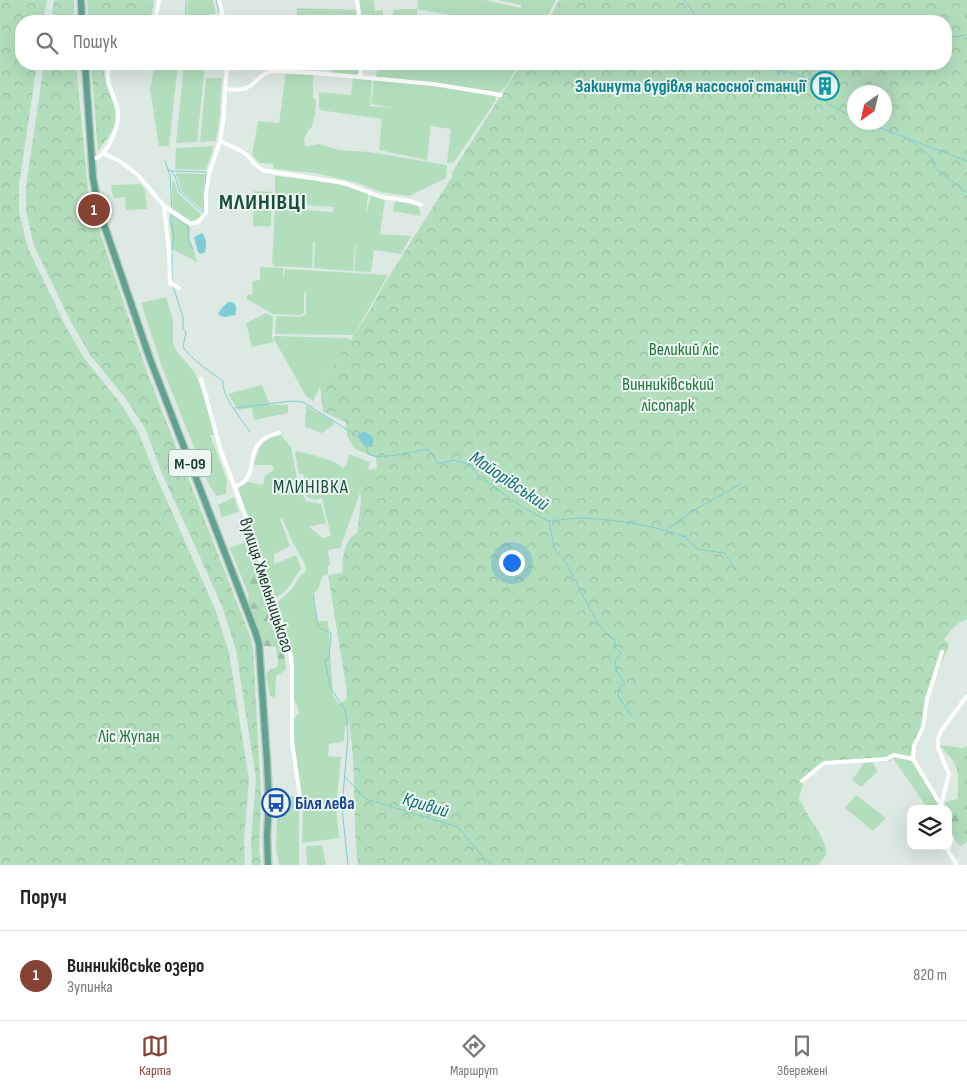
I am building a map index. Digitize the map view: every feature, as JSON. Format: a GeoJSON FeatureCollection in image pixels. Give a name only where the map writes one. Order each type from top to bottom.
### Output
{"type":"FeatureCollection","features":[{"type":"Feature","properties":{"kind":"main road"},"geometry":{"type":"LineString","coordinates":[[81,0],[82,15]]}},
{"type":"Feature","properties":{"kind":"main road","name":"М-09"},"geometry":{"type":"LineString","coordinates":[[85,70],[93,178],[99,210],[138,325],[258,644],[268,762],[268,865]]}},
{"type":"Feature","properties":{"kind":"street"},"geometry":{"type":"LineString","coordinates":[[156,15],[159,0]]}},
{"type":"Feature","properties":{"kind":"street"},"geometry":{"type":"LineString","coordinates":[[219,0],[223,15]]}},
{"type":"Feature","properties":{"kind":"street"},"geometry":{"type":"LineString","coordinates":[[357,0],[359,15]]}},
{"type":"Feature","properties":{"kind":"street"},"geometry":{"type":"LineString","coordinates":[[92,159],[100,157],[103,153],[114,134],[118,121],[116,102],[107,80],[108,70]]}},
{"type":"Feature","properties":{"kind":"street"},"geometry":{"type":"LineString","coordinates":[[103,153],[121,162],[139,176],[164,206],[191,224],[198,222],[206,213],[206,194],[211,167],[220,141],[227,70]]}},
{"type":"Feature","properties":{"kind":"street"},"geometry":{"type":"LineString","coordinates":[[360,77],[361,70]]}},
{"type":"Feature","properties":{"kind":"street"},"geometry":{"type":"LineString","coordinates":[[226,89],[243,90],[255,83],[266,72],[272,71],[360,77],[457,87],[501,95]]}},
{"type":"Feature","properties":{"kind":"street"},"geometry":{"type":"LineString","coordinates":[[220,141],[240,150],[257,166],[266,171],[344,183],[381,196],[411,201],[421,205]]}},
{"type":"Feature","properties":{"kind":"street"},"geometry":{"type":"LineString","coordinates":[[164,206],[169,251],[169,279],[175,286]]}},
{"type":"Feature","properties":{"kind":"street","name":"вулиця Хмельницького"},"geometry":{"type":"LineString","coordinates":[[201,379],[220,452],[267,578],[272,599],[285,629],[291,658],[292,742],[301,804]]}},
{"type":"Feature","properties":{"kind":"street"},"geometry":{"type":"LineString","coordinates":[[234,487],[242,485],[248,479],[257,444],[265,437],[278,433]]}},
{"type":"Feature","properties":{"kind":"street"},"geometry":{"type":"LineString","coordinates":[[939,805],[913,759],[914,746],[923,727],[927,699],[942,652]]}},
{"type":"Feature","properties":{"kind":"street"},"geometry":{"type":"LineString","coordinates":[[941,805],[949,774],[938,748],[938,739],[941,731],[967,696]]}},
{"type":"Feature","properties":{"kind":"street"},"geometry":{"type":"LineString","coordinates":[[802,780],[824,763],[887,759],[894,755],[913,759]]}},
{"type":"Feature","properties":{"kind":"street"},"geometry":{"type":"LineString","coordinates":[[948,850],[957,865]]}},
{"type":"Feature","properties":{"kind":"green space","name":"Ліс Жупан"},"geometry":{"type":"Polygon","coordinates":[[[0,0],[47,0],[44,15],[15,15],[15,70],[36,70],[19,185],[19,212],[28,248],[65,325],[84,358],[121,404],[138,431],[215,609],[229,652],[249,780],[244,840],[245,865],[0,865],[0,0]]]}},
{"type":"Feature","properties":{"kind":"green space"},"geometry":{"type":"Polygon","coordinates":[[[54,0],[74,0],[74,15],[52,15],[54,0]]]}},
{"type":"Feature","properties":{"kind":"green space"},"geometry":{"type":"Polygon","coordinates":[[[87,0],[154,0],[151,15],[88,15],[87,0]]]}},
{"type":"Feature","properties":{"kind":"green space"},"geometry":{"type":"Polygon","coordinates":[[[188,0],[213,0],[216,14],[187,15],[188,0]]]}},
{"type":"Feature","properties":{"kind":"green space"},"geometry":{"type":"Polygon","coordinates":[[[359,0],[374,0],[375,11],[383,10],[383,15],[361,15],[359,0]]]}},
{"type":"Feature","properties":{"kind":"green space"},"geometry":{"type":"Polygon","coordinates":[[[417,0],[485,0],[521,8],[521,5],[498,0],[556,0],[548,15],[450,15],[418,9],[417,0]]]}},
{"type":"Feature","properties":{"kind":"green space","name":"Винниківський лісопарк"},"geometry":{"type":"Polygon","coordinates":[[[559,0],[967,0],[967,619],[951,630],[944,639],[949,644],[932,684],[918,741],[908,759],[894,757],[890,761],[825,764],[804,781],[799,798],[819,832],[827,854],[818,865],[683,865],[679,863],[677,865],[358,865],[353,758],[349,723],[358,716],[349,699],[346,700],[347,692],[328,575],[342,573],[346,545],[352,536],[357,533],[361,503],[359,471],[377,469],[376,457],[355,449],[347,436],[346,422],[323,412],[320,387],[369,312],[383,286],[453,175],[451,174],[517,70],[952,70],[952,15],[551,15],[559,0]]]}},
{"type":"Feature","properties":{"kind":"green space"},"geometry":{"type":"Polygon","coordinates":[[[297,8],[356,10],[357,15],[297,15],[297,8]]]}},
{"type":"Feature","properties":{"kind":"green space"},"geometry":{"type":"Polygon","coordinates":[[[417,9],[417,15],[393,15],[393,10],[417,9]]]}},
{"type":"Feature","properties":{"kind":"green space"},"geometry":{"type":"Polygon","coordinates":[[[43,70],[77,70],[89,200],[148,375],[250,636],[253,648],[261,797],[259,849],[261,865],[252,865],[251,841],[256,779],[236,650],[222,606],[161,471],[145,428],[126,399],[90,355],[71,322],[34,246],[26,211],[26,186],[43,70]]]}},
{"type":"Feature","properties":{"kind":"green space"},"geometry":{"type":"Polygon","coordinates":[[[91,70],[104,70],[116,117],[112,131],[98,151],[91,70]]]}},
{"type":"Feature","properties":{"kind":"green space"},"geometry":{"type":"Polygon","coordinates":[[[154,70],[177,70],[169,146],[159,146],[150,89],[154,70]]]}},
{"type":"Feature","properties":{"kind":"green space"},"geometry":{"type":"Polygon","coordinates":[[[183,70],[204,70],[197,142],[176,143],[183,70]]]}},
{"type":"Feature","properties":{"kind":"green space"},"geometry":{"type":"Polygon","coordinates":[[[331,70],[359,70],[356,75],[331,73],[331,70]]]}},
{"type":"Feature","properties":{"kind":"green space"},"geometry":{"type":"Polygon","coordinates":[[[377,70],[515,70],[508,84],[499,93],[467,87],[376,77],[377,70]]]}},
{"type":"Feature","properties":{"kind":"green space"},"geometry":{"type":"Polygon","coordinates":[[[286,73],[313,75],[313,98],[316,99],[315,110],[311,128],[304,139],[305,147],[319,144],[339,150],[368,152],[447,165],[446,178],[409,196],[380,192],[358,183],[315,173],[275,169],[273,168],[274,164],[260,163],[252,155],[258,121],[279,123],[286,73]]]}},
{"type":"Feature","properties":{"kind":"green space"},"geometry":{"type":"Polygon","coordinates":[[[206,78],[222,78],[220,114],[216,141],[200,142],[206,78]]]}},
{"type":"Feature","properties":{"kind":"green space"},"geometry":{"type":"Polygon","coordinates":[[[353,78],[372,80],[370,106],[392,108],[371,104],[374,80],[462,89],[495,95],[496,100],[454,162],[447,163],[451,129],[431,126],[427,160],[379,150],[382,119],[319,110],[319,92],[351,95],[353,78]]]}},
{"type":"Feature","properties":{"kind":"green space"},"geometry":{"type":"Polygon","coordinates":[[[213,146],[206,170],[175,169],[176,148],[213,146]]]}},
{"type":"Feature","properties":{"kind":"green space"},"geometry":{"type":"Polygon","coordinates":[[[176,173],[205,174],[202,210],[182,192],[176,173]]]}},
{"type":"Feature","properties":{"kind":"green space"},"geometry":{"type":"Polygon","coordinates":[[[275,176],[329,182],[366,192],[368,194],[366,214],[371,195],[385,199],[380,234],[411,236],[401,254],[374,250],[371,272],[354,271],[356,245],[353,271],[314,268],[315,242],[313,243],[312,268],[275,266],[272,263],[275,208],[333,212],[334,207],[275,203],[275,176]]]}},
{"type":"Feature","properties":{"kind":"green space"},"geometry":{"type":"Polygon","coordinates":[[[172,181],[174,181],[178,193],[203,216],[191,222],[173,212],[172,181]]]}},
{"type":"Feature","properties":{"kind":"green space"},"geometry":{"type":"Polygon","coordinates":[[[141,184],[145,190],[147,209],[126,210],[125,197],[113,198],[111,185],[141,184]]]}},
{"type":"Feature","properties":{"kind":"green space"},"geometry":{"type":"Polygon","coordinates":[[[254,191],[272,192],[271,226],[253,226],[254,191]]]}},
{"type":"Feature","properties":{"kind":"green space"},"geometry":{"type":"Polygon","coordinates":[[[395,201],[418,206],[421,216],[393,211],[395,201]]]}},
{"type":"Feature","properties":{"kind":"green space"},"geometry":{"type":"Polygon","coordinates":[[[170,215],[190,226],[190,239],[197,262],[172,249],[170,215]]]}},
{"type":"Feature","properties":{"kind":"green space"},"geometry":{"type":"Polygon","coordinates":[[[260,267],[283,268],[283,280],[285,269],[388,275],[354,335],[275,334],[276,316],[302,317],[306,314],[306,292],[304,293],[304,313],[301,315],[273,314],[247,299],[247,295],[253,294],[252,281],[260,280],[260,267]]]}},
{"type":"Feature","properties":{"kind":"green space"},"geometry":{"type":"Polygon","coordinates":[[[166,297],[173,320],[173,343],[177,352],[192,369],[206,402],[214,435],[210,435],[227,480],[226,494],[217,496],[209,485],[162,367],[141,303],[166,297]]]}},
{"type":"Feature","properties":{"kind":"green space"},"geometry":{"type":"Polygon","coordinates":[[[266,313],[273,317],[272,338],[274,342],[252,347],[246,323],[266,313]]]}},
{"type":"Feature","properties":{"kind":"green space"},"geometry":{"type":"Polygon","coordinates":[[[274,336],[346,338],[351,340],[313,401],[306,396],[274,336]]]}},
{"type":"Feature","properties":{"kind":"green space"},"geometry":{"type":"Polygon","coordinates":[[[262,385],[270,405],[288,405],[288,413],[254,420],[252,408],[238,410],[228,394],[262,385]]]}},
{"type":"Feature","properties":{"kind":"green space"},"geometry":{"type":"Polygon","coordinates":[[[306,406],[333,421],[333,425],[322,433],[305,427],[306,406]]]}},
{"type":"Feature","properties":{"kind":"green space"},"geometry":{"type":"Polygon","coordinates":[[[281,435],[291,447],[298,484],[306,501],[321,504],[326,523],[309,527],[323,538],[331,536],[322,498],[315,500],[307,497],[304,476],[299,474],[295,452],[334,462],[343,468],[347,464],[349,454],[370,462],[340,548],[328,550],[330,565],[328,566],[328,575],[323,576],[317,591],[312,593],[317,621],[328,621],[333,696],[339,704],[349,698],[358,716],[345,727],[344,741],[329,744],[328,756],[341,757],[336,807],[339,838],[302,843],[303,809],[293,733],[294,719],[299,713],[293,696],[293,652],[290,652],[277,606],[278,602],[292,589],[300,576],[306,571],[305,564],[282,518],[280,519],[290,546],[274,554],[274,564],[296,555],[301,569],[286,590],[274,598],[238,487],[248,482],[263,485],[265,476],[274,470],[272,465],[254,465],[257,453],[262,444],[269,438],[281,435]]]}},
{"type":"Feature","properties":{"kind":"green space"},"geometry":{"type":"Polygon","coordinates":[[[234,497],[239,512],[222,517],[218,505],[234,497]]]}},
{"type":"Feature","properties":{"kind":"green space"},"geometry":{"type":"Polygon","coordinates":[[[251,540],[285,639],[264,642],[260,624],[230,548],[251,540]]]}},
{"type":"Feature","properties":{"kind":"green space"},"geometry":{"type":"Polygon","coordinates":[[[256,574],[259,577],[259,584],[254,586],[262,602],[268,603],[272,611],[284,653],[286,670],[276,676],[275,698],[270,695],[266,674],[271,669],[276,668],[278,664],[276,647],[264,646],[248,603],[249,595],[243,580],[247,575],[256,574]]]}},
{"type":"Feature","properties":{"kind":"green space"},"geometry":{"type":"Polygon","coordinates":[[[939,745],[963,748],[967,746],[967,842],[960,846],[952,836],[952,805],[945,805],[945,802],[958,799],[958,774],[952,759],[939,745]]]}},
{"type":"Feature","properties":{"kind":"green space"},"geometry":{"type":"Polygon","coordinates":[[[893,758],[913,761],[938,805],[925,805],[893,758]]]}},
{"type":"Feature","properties":{"kind":"green space"},"geometry":{"type":"Polygon","coordinates":[[[872,762],[878,771],[861,787],[852,780],[864,763],[872,762]]]}},
{"type":"Feature","properties":{"kind":"green space"},"geometry":{"type":"Polygon","coordinates":[[[856,795],[886,818],[873,831],[845,808],[856,795]]]}},
{"type":"Feature","properties":{"kind":"green space"},"geometry":{"type":"Polygon","coordinates":[[[278,796],[297,796],[299,808],[299,865],[279,865],[276,847],[278,796]]]}},
{"type":"Feature","properties":{"kind":"green space"},"geometry":{"type":"Polygon","coordinates":[[[322,845],[326,865],[307,865],[306,846],[322,845]]]}},
{"type":"Feature","properties":{"kind":"water"},"geometry":{"type":"Polygon","coordinates":[[[202,233],[206,248],[205,252],[201,254],[198,252],[194,237],[202,233]]]}},
{"type":"Feature","properties":{"kind":"water"},"geometry":{"type":"Polygon","coordinates":[[[228,302],[234,303],[236,306],[235,315],[225,317],[218,315],[220,310],[228,302]]]}},
{"type":"Feature","properties":{"kind":"water"},"geometry":{"type":"Polygon","coordinates":[[[364,431],[373,437],[371,447],[361,442],[358,435],[364,431]]]}},
{"type":"Feature","properties":{"kind":"waterway"},"geometry":{"type":"LineString","coordinates":[[186,0],[186,15]]}},
{"type":"Feature","properties":{"kind":"waterway"},"geometry":{"type":"LineString","coordinates":[[216,0],[219,12]]}},
{"type":"Feature","properties":{"kind":"waterway"},"geometry":{"type":"LineString","coordinates":[[684,0],[695,15]]}},
{"type":"Feature","properties":{"kind":"waterway"},"geometry":{"type":"LineString","coordinates":[[952,37],[966,35]]}},
{"type":"Feature","properties":{"kind":"waterway"},"geometry":{"type":"LineString","coordinates":[[775,70],[792,73],[819,83],[828,104],[847,114]]}},
{"type":"Feature","properties":{"kind":"waterway"},"geometry":{"type":"LineString","coordinates":[[810,78],[820,71],[830,70]]}},
{"type":"Feature","properties":{"kind":"waterway"},"geometry":{"type":"LineString","coordinates":[[886,130],[909,139],[932,158],[935,168],[967,193]]}},
{"type":"Feature","properties":{"kind":"waterway"},"geometry":{"type":"LineString","coordinates":[[912,140],[967,161]]}},
{"type":"Feature","properties":{"kind":"waterway"},"geometry":{"type":"LineString","coordinates":[[165,161],[170,175],[172,210]]}},
{"type":"Feature","properties":{"kind":"waterway"},"geometry":{"type":"LineString","coordinates":[[169,170],[206,172],[203,213]]}},
{"type":"Feature","properties":{"kind":"waterway"},"geometry":{"type":"LineString","coordinates":[[171,171],[175,176],[180,192],[202,212]]}},
{"type":"Feature","properties":{"kind":"waterway"},"geometry":{"type":"LineString","coordinates":[[172,214],[170,220],[174,235],[172,251]]}},
{"type":"Feature","properties":{"kind":"waterway"},"geometry":{"type":"LineString","coordinates":[[173,216],[188,227],[188,240],[193,249]]}},
{"type":"Feature","properties":{"kind":"waterway"},"geometry":{"type":"LineString","coordinates":[[172,254],[172,279]]}},
{"type":"Feature","properties":{"kind":"waterway"},"geometry":{"type":"LineString","coordinates":[[173,286],[183,317],[183,328],[186,332],[183,347],[195,360],[223,381],[225,393],[250,432]]}},
{"type":"Feature","properties":{"kind":"waterway","name":"Майорівський"},"geometry":{"type":"LineString","coordinates":[[235,408],[292,401],[303,402],[359,437]]}},
{"type":"Feature","properties":{"kind":"waterway","name":"Майорівський"},"geometry":{"type":"LineString","coordinates":[[367,446],[368,454],[373,456],[388,456],[428,449],[438,464],[454,460],[471,465],[480,479],[549,521],[556,551],[566,563],[594,617],[608,635],[615,640],[614,647],[621,654],[615,660],[617,672],[625,683],[620,687],[618,696],[632,717]]}},
{"type":"Feature","properties":{"kind":"waterway"},"geometry":{"type":"LineString","coordinates":[[667,529],[696,509],[741,484]]}},
{"type":"Feature","properties":{"kind":"waterway"},"geometry":{"type":"LineString","coordinates":[[549,521],[584,518],[610,520],[648,526],[687,536]]}},
{"type":"Feature","properties":{"kind":"waterway"},"geometry":{"type":"LineString","coordinates":[[685,537],[697,549],[724,553],[737,571]]}},
{"type":"Feature","properties":{"kind":"waterway"},"geometry":{"type":"LineString","coordinates":[[313,593],[318,627],[331,633],[329,658],[325,660],[330,687],[345,710],[347,721],[348,736],[342,808],[348,865]]}},
{"type":"Feature","properties":{"kind":"waterway","name":"Кривий"},"geometry":{"type":"LineString","coordinates":[[345,777],[366,799],[458,827],[482,856],[493,865]]}},
{"type":"Feature","properties":{"kind":"place","name":"Закинута будівля насосної станції"},"geometry":{"type":"Point","coordinates":[825,86]}},
{"type":"Feature","properties":{"kind":"place","name":"Винниківське озеро"},"geometry":{"type":"Point","coordinates":[94,210]}},
{"type":"Feature","properties":{"kind":"place","name":"Бiля лева"},"geometry":{"type":"Point","coordinates":[276,803]}},
{"type":"Feature","properties":{"kind":"district","name":"МЛИНІВЦІ"},"geometry":{"type":"Point","coordinates":[263,201]}},
{"type":"Feature","properties":{"kind":"district","name":"МЛИНІВКА"},"geometry":{"type":"Point","coordinates":[311,486]}},
{"type":"Feature","properties":{"kind":"park label","name":"Великий ліс"},"geometry":{"type":"Point","coordinates":[684,349]}}]}
